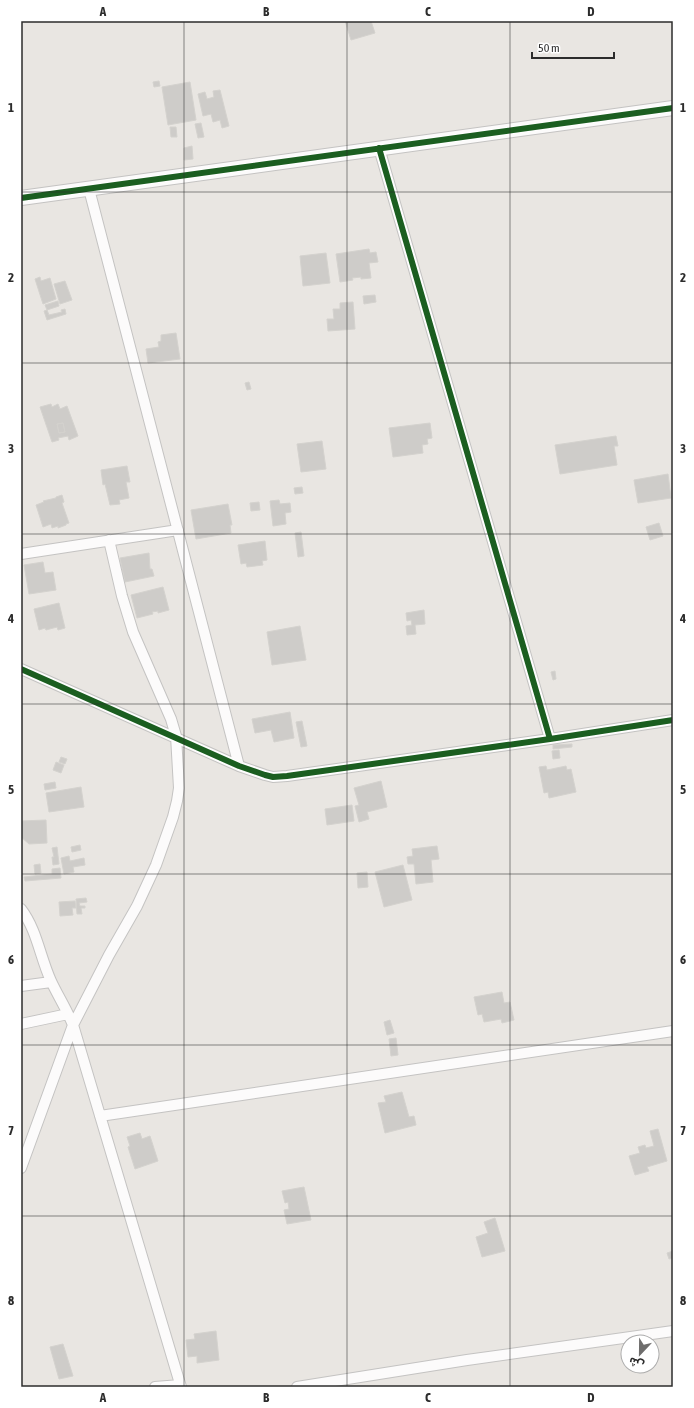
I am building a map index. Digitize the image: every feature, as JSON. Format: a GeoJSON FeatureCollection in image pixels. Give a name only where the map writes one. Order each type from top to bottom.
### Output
{"type":"FeatureCollection","features":[{"type":"Feature","properties":{"kind":"street"},"geometry":{"type":"LineString","coordinates":[[21,198],[673,108]]}},
{"type":"Feature","properties":{"kind":"street"},"geometry":{"type":"LineString","coordinates":[[379,148],[550,739]]}},
{"type":"Feature","properties":{"kind":"street"},"geometry":{"type":"LineString","coordinates":[[89,189],[240,766]]}},
{"type":"Feature","properties":{"kind":"street"},"geometry":{"type":"LineString","coordinates":[[21,554],[178,530]]}},
{"type":"Feature","properties":{"kind":"street"},"geometry":{"type":"LineString","coordinates":[[21,1167],[73,1025],[109,955],[137,906],[156,865],[167,837],[179,788],[176,736],[168,713],[133,632],[122,596],[109,540]]}},
{"type":"Feature","properties":{"kind":"street"},"geometry":{"type":"LineString","coordinates":[[21,669],[176,736],[240,766],[265,775],[274,776],[287,776],[673,720]]}},
{"type":"Feature","properties":{"kind":"street"},"geometry":{"type":"LineString","coordinates":[[21,910],[26,915],[51,982],[73,1025],[181,1386],[155,1387]]}},
{"type":"Feature","properties":{"kind":"street"},"geometry":{"type":"LineString","coordinates":[[21,986],[51,982]]}},
{"type":"Feature","properties":{"kind":"street"},"geometry":{"type":"LineString","coordinates":[[21,1024],[68,1014]]}},
{"type":"Feature","properties":{"kind":"street"},"geometry":{"type":"LineString","coordinates":[[100,1116],[673,1031]]}},
{"type":"Feature","properties":{"kind":"street"},"geometry":{"type":"LineString","coordinates":[[297,1387],[467,1360],[673,1331]]}},
{"type":"Feature","properties":{"kind":"building"},"geometry":{"type":"Polygon","coordinates":[[[345,21],[371,21],[375,33],[351,40],[345,21]]]}},
{"type":"Feature","properties":{"kind":"building"},"geometry":{"type":"Polygon","coordinates":[[[159,81],[160,86],[154,87],[153,82],[159,81]]]}},
{"type":"Feature","properties":{"kind":"building"},"geometry":{"type":"Polygon","coordinates":[[[190,82],[196,120],[168,125],[162,87],[190,82]]]}},
{"type":"Feature","properties":{"kind":"building"},"geometry":{"type":"Polygon","coordinates":[[[220,90],[229,126],[222,128],[220,120],[213,122],[211,114],[203,116],[198,94],[205,92],[207,99],[214,97],[213,91],[220,90]]]}},
{"type":"Feature","properties":{"kind":"building"},"geometry":{"type":"Polygon","coordinates":[[[201,123],[204,137],[198,138],[195,124],[201,123]]]}},
{"type":"Feature","properties":{"kind":"building"},"geometry":{"type":"Polygon","coordinates":[[[170,127],[176,127],[177,137],[171,137],[170,127]]]}},
{"type":"Feature","properties":{"kind":"building"},"geometry":{"type":"Polygon","coordinates":[[[192,146],[193,159],[184,160],[184,148],[192,146]]]}},
{"type":"Feature","properties":{"kind":"building"},"geometry":{"type":"Polygon","coordinates":[[[369,249],[370,253],[376,252],[378,262],[369,263],[371,278],[352,278],[353,280],[340,282],[336,254],[369,249]]]}},
{"type":"Feature","properties":{"kind":"building"},"geometry":{"type":"Polygon","coordinates":[[[326,253],[330,283],[303,286],[300,256],[326,253]]]}},
{"type":"Feature","properties":{"kind":"building"},"geometry":{"type":"Polygon","coordinates":[[[40,277],[41,281],[50,278],[56,299],[43,304],[35,279],[40,277]]]}},
{"type":"Feature","properties":{"kind":"building"},"geometry":{"type":"Polygon","coordinates":[[[65,281],[72,300],[60,304],[54,284],[65,281]]]}},
{"type":"Feature","properties":{"kind":"building"},"geometry":{"type":"Polygon","coordinates":[[[375,295],[376,302],[364,304],[363,296],[375,295]]]}},
{"type":"Feature","properties":{"kind":"building"},"geometry":{"type":"Polygon","coordinates":[[[58,301],[59,306],[47,310],[45,305],[58,301]]]}},
{"type":"Feature","properties":{"kind":"building"},"geometry":{"type":"Polygon","coordinates":[[[353,302],[355,329],[328,331],[327,319],[334,319],[333,309],[340,309],[340,303],[353,302]]]}},
{"type":"Feature","properties":{"kind":"building"},"geometry":{"type":"Polygon","coordinates":[[[65,309],[66,314],[47,320],[44,311],[47,310],[49,315],[62,312],[61,310],[65,309]]]}},
{"type":"Feature","properties":{"kind":"building"},"geometry":{"type":"Polygon","coordinates":[[[176,333],[180,359],[148,363],[146,349],[159,347],[158,342],[161,341],[161,335],[176,333]]]}},
{"type":"Feature","properties":{"kind":"building"},"geometry":{"type":"Polygon","coordinates":[[[249,382],[251,389],[247,390],[245,383],[249,382]]]}},
{"type":"Feature","properties":{"kind":"building"},"geometry":{"type":"Polygon","coordinates":[[[51,404],[52,407],[58,404],[60,409],[67,406],[78,436],[69,440],[68,436],[58,438],[59,440],[52,442],[40,407],[51,404]],[[63,423],[57,424],[59,433],[65,432],[63,423]]]}},
{"type":"Feature","properties":{"kind":"building"},"geometry":{"type":"Polygon","coordinates":[[[63,423],[65,432],[59,433],[57,424],[63,423]]]}},
{"type":"Feature","properties":{"kind":"building"},"geometry":{"type":"Polygon","coordinates":[[[430,423],[432,438],[427,439],[428,444],[422,445],[423,453],[393,457],[389,428],[430,423]]]}},
{"type":"Feature","properties":{"kind":"building"},"geometry":{"type":"Polygon","coordinates":[[[616,436],[618,446],[614,446],[617,465],[560,474],[555,445],[616,436]]]}},
{"type":"Feature","properties":{"kind":"building"},"geometry":{"type":"Polygon","coordinates":[[[322,441],[326,469],[301,472],[297,444],[322,441]]]}},
{"type":"Feature","properties":{"kind":"building"},"geometry":{"type":"Polygon","coordinates":[[[127,466],[130,482],[126,482],[129,498],[119,500],[120,504],[110,505],[105,484],[103,485],[101,470],[127,466]]]}},
{"type":"Feature","properties":{"kind":"building"},"geometry":{"type":"Polygon","coordinates":[[[668,474],[671,498],[638,503],[634,480],[668,474]]]}},
{"type":"Feature","properties":{"kind":"building"},"geometry":{"type":"Polygon","coordinates":[[[302,487],[303,493],[295,494],[294,488],[302,487]]]}},
{"type":"Feature","properties":{"kind":"building"},"geometry":{"type":"Polygon","coordinates":[[[62,495],[64,502],[62,503],[69,523],[58,528],[58,526],[52,528],[51,524],[43,527],[36,505],[44,502],[43,501],[62,495]]]}},
{"type":"Feature","properties":{"kind":"building"},"geometry":{"type":"Polygon","coordinates":[[[279,500],[280,504],[290,503],[291,512],[285,513],[286,524],[273,526],[270,501],[279,500]]]}},
{"type":"Feature","properties":{"kind":"building"},"geometry":{"type":"Polygon","coordinates":[[[259,502],[260,510],[251,511],[250,503],[259,502]]]}},
{"type":"Feature","properties":{"kind":"building"},"geometry":{"type":"Polygon","coordinates":[[[228,504],[232,525],[230,525],[231,533],[196,539],[191,510],[228,504]]]}},
{"type":"Feature","properties":{"kind":"building"},"geometry":{"type":"Polygon","coordinates":[[[659,523],[663,536],[650,540],[646,527],[659,523]]]}},
{"type":"Feature","properties":{"kind":"building"},"geometry":{"type":"Polygon","coordinates":[[[301,532],[304,556],[298,557],[295,533],[301,532]]]}},
{"type":"Feature","properties":{"kind":"building"},"geometry":{"type":"Polygon","coordinates":[[[265,541],[267,560],[262,561],[263,565],[247,567],[246,563],[241,564],[238,545],[265,541]]]}},
{"type":"Feature","properties":{"kind":"building"},"geometry":{"type":"Polygon","coordinates":[[[149,553],[150,569],[152,569],[154,576],[125,582],[120,558],[149,553]]]}},
{"type":"Feature","properties":{"kind":"building"},"geometry":{"type":"Polygon","coordinates":[[[43,562],[45,573],[53,572],[56,590],[29,594],[24,565],[43,562]]]}},
{"type":"Feature","properties":{"kind":"building"},"geometry":{"type":"Polygon","coordinates":[[[163,587],[169,610],[158,613],[158,611],[152,612],[153,614],[137,618],[131,595],[163,587]]]}},
{"type":"Feature","properties":{"kind":"building"},"geometry":{"type":"Polygon","coordinates":[[[59,603],[65,628],[58,630],[57,627],[39,630],[34,609],[59,603]]]}},
{"type":"Feature","properties":{"kind":"building"},"geometry":{"type":"Polygon","coordinates":[[[424,610],[425,624],[415,625],[416,634],[407,635],[406,626],[412,625],[411,620],[407,621],[406,613],[424,610]]]}},
{"type":"Feature","properties":{"kind":"building"},"geometry":{"type":"Polygon","coordinates":[[[300,626],[306,660],[272,665],[267,632],[300,626]]]}},
{"type":"Feature","properties":{"kind":"building"},"geometry":{"type":"Polygon","coordinates":[[[555,671],[556,679],[553,680],[551,672],[555,671]]]}},
{"type":"Feature","properties":{"kind":"building"},"geometry":{"type":"Polygon","coordinates":[[[290,712],[294,738],[274,742],[271,730],[255,733],[252,719],[290,712]]]}},
{"type":"Feature","properties":{"kind":"building"},"geometry":{"type":"Polygon","coordinates":[[[302,721],[307,746],[301,747],[296,722],[302,721]]]}},
{"type":"Feature","properties":{"kind":"building"},"geometry":{"type":"Polygon","coordinates":[[[572,744],[572,747],[553,749],[553,745],[572,744]]]}},
{"type":"Feature","properties":{"kind":"building"},"geometry":{"type":"Polygon","coordinates":[[[559,750],[560,758],[553,759],[552,751],[559,750]]]}},
{"type":"Feature","properties":{"kind":"building"},"geometry":{"type":"Polygon","coordinates":[[[61,757],[67,759],[65,764],[59,762],[61,757]]]}},
{"type":"Feature","properties":{"kind":"building"},"geometry":{"type":"Polygon","coordinates":[[[56,762],[64,765],[61,773],[53,770],[56,762]]]}},
{"type":"Feature","properties":{"kind":"building"},"geometry":{"type":"Polygon","coordinates":[[[546,766],[547,770],[566,766],[567,770],[571,769],[576,792],[549,798],[548,792],[544,793],[539,767],[546,766]]]}},
{"type":"Feature","properties":{"kind":"building"},"geometry":{"type":"Polygon","coordinates":[[[381,781],[387,807],[367,812],[369,819],[359,822],[355,806],[359,805],[354,788],[381,781]]]}},
{"type":"Feature","properties":{"kind":"building"},"geometry":{"type":"Polygon","coordinates":[[[55,782],[56,788],[45,790],[44,784],[55,782]]]}},
{"type":"Feature","properties":{"kind":"building"},"geometry":{"type":"Polygon","coordinates":[[[81,787],[84,807],[49,812],[46,793],[81,787]]]}},
{"type":"Feature","properties":{"kind":"building"},"geometry":{"type":"Polygon","coordinates":[[[352,805],[354,821],[327,825],[325,809],[352,805]]]}},
{"type":"Feature","properties":{"kind":"building"},"geometry":{"type":"Polygon","coordinates":[[[46,820],[47,843],[29,844],[21,837],[21,821],[46,820]]]}},
{"type":"Feature","properties":{"kind":"building"},"geometry":{"type":"Polygon","coordinates":[[[80,845],[81,850],[72,852],[71,847],[80,845]]]}},
{"type":"Feature","properties":{"kind":"building"},"geometry":{"type":"Polygon","coordinates":[[[437,846],[439,859],[431,860],[433,882],[416,884],[414,864],[408,864],[407,857],[413,856],[412,849],[437,846]]]}},
{"type":"Feature","properties":{"kind":"building"},"geometry":{"type":"Polygon","coordinates":[[[57,847],[59,864],[53,865],[52,857],[54,857],[52,848],[57,847]]]}},
{"type":"Feature","properties":{"kind":"building"},"geometry":{"type":"Polygon","coordinates":[[[69,856],[70,861],[84,858],[85,865],[73,867],[74,872],[64,874],[61,858],[69,856]]]}},
{"type":"Feature","properties":{"kind":"building"},"geometry":{"type":"Polygon","coordinates":[[[40,864],[41,873],[35,874],[34,865],[40,864]]]}},
{"type":"Feature","properties":{"kind":"building"},"geometry":{"type":"Polygon","coordinates":[[[403,865],[412,900],[384,907],[375,872],[403,865]]]}},
{"type":"Feature","properties":{"kind":"building"},"geometry":{"type":"Polygon","coordinates":[[[60,868],[61,878],[25,881],[24,877],[52,874],[52,869],[60,868]]]}},
{"type":"Feature","properties":{"kind":"building"},"geometry":{"type":"Polygon","coordinates":[[[367,872],[368,887],[358,888],[357,873],[367,872]]]}},
{"type":"Feature","properties":{"kind":"building"},"geometry":{"type":"Polygon","coordinates":[[[86,898],[87,902],[79,903],[80,906],[85,906],[85,908],[81,908],[82,914],[77,914],[76,899],[86,898]]]}},
{"type":"Feature","properties":{"kind":"building"},"geometry":{"type":"Polygon","coordinates":[[[75,901],[76,908],[72,908],[73,915],[60,916],[59,902],[75,901]]]}},
{"type":"Feature","properties":{"kind":"building"},"geometry":{"type":"Polygon","coordinates":[[[502,992],[504,1003],[510,1002],[514,1020],[502,1023],[501,1019],[484,1022],[482,1014],[478,1015],[474,997],[502,992]]]}},
{"type":"Feature","properties":{"kind":"building"},"geometry":{"type":"Polygon","coordinates":[[[390,1020],[394,1033],[387,1035],[384,1022],[390,1020]]]}},
{"type":"Feature","properties":{"kind":"building"},"geometry":{"type":"Polygon","coordinates":[[[396,1038],[398,1055],[391,1056],[389,1039],[396,1038]]]}},
{"type":"Feature","properties":{"kind":"building"},"geometry":{"type":"Polygon","coordinates":[[[402,1092],[409,1117],[414,1116],[416,1125],[385,1133],[378,1103],[386,1102],[384,1096],[402,1092]]]}},
{"type":"Feature","properties":{"kind":"building"},"geometry":{"type":"Polygon","coordinates":[[[658,1129],[667,1161],[647,1167],[649,1171],[635,1175],[629,1156],[640,1153],[638,1147],[645,1145],[646,1148],[654,1146],[650,1131],[658,1129]]]}},
{"type":"Feature","properties":{"kind":"building"},"geometry":{"type":"Polygon","coordinates":[[[140,1133],[142,1139],[150,1136],[158,1161],[135,1169],[128,1147],[130,1146],[127,1137],[140,1133]]]}},
{"type":"Feature","properties":{"kind":"building"},"geometry":{"type":"Polygon","coordinates":[[[304,1187],[311,1220],[287,1224],[284,1210],[289,1209],[288,1202],[285,1203],[282,1191],[304,1187]]]}},
{"type":"Feature","properties":{"kind":"building"},"geometry":{"type":"Polygon","coordinates":[[[495,1218],[505,1251],[482,1257],[476,1237],[488,1233],[484,1222],[495,1218]]]}},
{"type":"Feature","properties":{"kind":"building"},"geometry":{"type":"Polygon","coordinates":[[[673,1251],[673,1258],[669,1259],[667,1253],[673,1251]]]}},
{"type":"Feature","properties":{"kind":"building"},"geometry":{"type":"Polygon","coordinates":[[[216,1331],[219,1360],[197,1363],[197,1356],[188,1357],[186,1340],[195,1339],[194,1334],[216,1331]]]}},
{"type":"Feature","properties":{"kind":"building"},"geometry":{"type":"Polygon","coordinates":[[[63,1344],[73,1376],[59,1379],[50,1347],[63,1344]]]}},
{"type":"Feature","properties":{"kind":"cycle path"},"geometry":{"type":"LineString","coordinates":[[21,198],[673,108]]}},
{"type":"Feature","properties":{"kind":"cycle path"},"geometry":{"type":"LineString","coordinates":[[379,148],[550,739]]}},
{"type":"Feature","properties":{"kind":"cycle path"},"geometry":{"type":"LineString","coordinates":[[21,669],[239,766],[273,777],[550,739],[673,720]]}}]}
